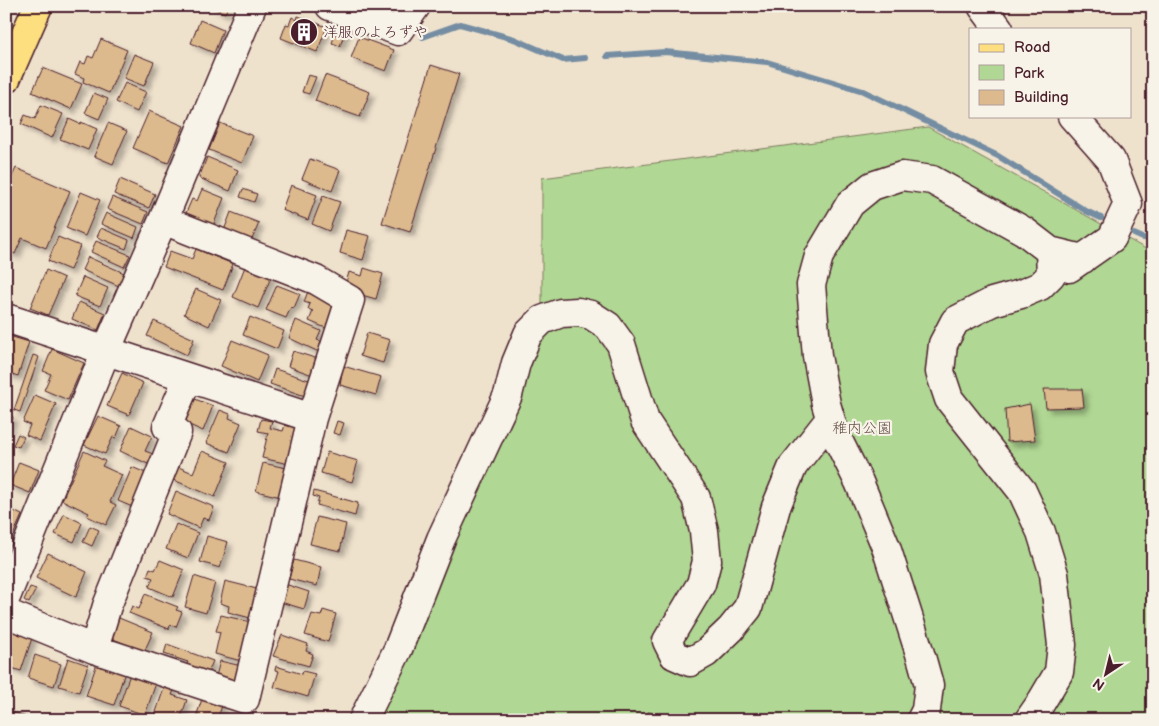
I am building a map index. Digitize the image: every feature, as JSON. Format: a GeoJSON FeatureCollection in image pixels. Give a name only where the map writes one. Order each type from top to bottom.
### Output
{"type":"FeatureCollection","features":[{"type":"Feature","properties":{"kind":"main road"},"geometry":{"type":"LineString","coordinates":[[6,80],[38,6]]}},
{"type":"Feature","properties":{"kind":"street"},"geometry":{"type":"LineString","coordinates":[[6,597],[106,351],[252,6]]}},
{"type":"Feature","properties":{"kind":"street"},"geometry":{"type":"LineString","coordinates":[[330,6],[398,31],[416,6]]}},
{"type":"Feature","properties":{"kind":"street"},"geometry":{"type":"LineString","coordinates":[[982,6],[999,28]]}},
{"type":"Feature","properties":{"kind":"street"},"geometry":{"type":"LineString","coordinates":[[1029,720],[1059,672],[1062,645],[1054,574],[1041,532],[1022,491],[949,400],[940,372],[943,344],[955,321],[992,302],[1021,294],[1040,286],[1112,238],[1128,204],[1111,160],[1074,118]]}},
{"type":"Feature","properties":{"kind":"street"},"geometry":{"type":"LineString","coordinates":[[921,720],[926,710],[929,686],[920,651],[886,547],[859,482],[835,434],[826,404],[817,356],[810,285],[819,256],[850,204],[872,186],[902,176],[932,180],[1024,231],[1050,251],[1083,259]]}},
{"type":"Feature","properties":{"kind":"street"},"geometry":{"type":"LineString","coordinates":[[6,613],[94,649],[245,699],[312,418],[350,300],[316,280],[163,220]]}},
{"type":"Feature","properties":{"kind":"street"},"geometry":{"type":"LineString","coordinates":[[1040,286],[1051,276],[1050,251]]}},
{"type":"Feature","properties":{"kind":"street"},"geometry":{"type":"LineString","coordinates":[[363,720],[398,649],[441,539],[508,395],[516,363],[528,334],[542,320],[560,313],[578,312],[591,315],[608,326],[621,344],[645,421],[696,498],[704,531],[706,561],[702,584],[667,641],[674,655],[690,662],[706,653],[731,629],[748,608],[776,508],[793,466],[830,419]]}},
{"type":"Feature","properties":{"kind":"street"},"geometry":{"type":"LineString","coordinates":[[6,318],[312,418]]}},
{"type":"Feature","properties":{"kind":"street"},"geometry":{"type":"LineString","coordinates":[[94,649],[107,606],[177,432],[167,427],[188,378]]}},
{"type":"Feature","properties":{"kind":"green space","name":"稚内公園"},"geometry":{"type":"Polygon","coordinates":[[[928,127],[1153,253],[1153,720],[378,720],[542,320],[542,178],[928,127]]]}},
{"type":"Feature","properties":{"kind":"building"},"geometry":{"type":"Polygon","coordinates":[[[211,6],[229,6],[225,13],[211,6]]]}},
{"type":"Feature","properties":{"kind":"building","name":"洋服のよろずや"},"geometry":{"type":"Polygon","coordinates":[[[298,16],[327,27],[317,52],[281,38],[286,24],[289,25],[292,17],[297,20],[298,16]]]}},
{"type":"Feature","properties":{"kind":"building"},"geometry":{"type":"Polygon","coordinates":[[[200,20],[223,30],[214,53],[191,43],[200,20]]]}},
{"type":"Feature","properties":{"kind":"building"},"geometry":{"type":"Polygon","coordinates":[[[339,24],[347,27],[340,46],[332,43],[339,24]]]}},
{"type":"Feature","properties":{"kind":"building"},"geometry":{"type":"Polygon","coordinates":[[[359,37],[394,50],[386,71],[351,58],[359,37]]]}},
{"type":"Feature","properties":{"kind":"building"},"geometry":{"type":"Polygon","coordinates":[[[101,39],[127,50],[109,93],[83,82],[84,78],[75,74],[80,62],[85,64],[88,56],[93,58],[101,39]]]}},
{"type":"Feature","properties":{"kind":"building"},"geometry":{"type":"Polygon","coordinates":[[[134,54],[154,62],[144,86],[124,78],[134,54]]]}},
{"type":"Feature","properties":{"kind":"building"},"geometry":{"type":"Polygon","coordinates":[[[431,65],[459,74],[410,232],[382,223],[431,65]]]}},
{"type":"Feature","properties":{"kind":"building"},"geometry":{"type":"Polygon","coordinates":[[[43,68],[82,84],[71,109],[32,92],[43,68]]]}},
{"type":"Feature","properties":{"kind":"building"},"geometry":{"type":"Polygon","coordinates":[[[308,75],[316,77],[309,94],[302,92],[308,75]]]}},
{"type":"Feature","properties":{"kind":"building"},"geometry":{"type":"Polygon","coordinates":[[[325,75],[370,92],[360,117],[315,101],[325,75]]]}},
{"type":"Feature","properties":{"kind":"building"},"geometry":{"type":"Polygon","coordinates":[[[125,83],[146,92],[137,112],[116,102],[125,83]]]}},
{"type":"Feature","properties":{"kind":"building"},"geometry":{"type":"Polygon","coordinates":[[[94,93],[108,99],[99,119],[85,113],[94,93]]]}},
{"type":"Feature","properties":{"kind":"building"},"geometry":{"type":"Polygon","coordinates":[[[41,105],[63,114],[52,138],[21,124],[25,115],[35,119],[41,105]]]}},
{"type":"Feature","properties":{"kind":"building"},"geometry":{"type":"Polygon","coordinates":[[[149,111],[184,126],[168,163],[133,148],[149,111]]]}},
{"type":"Feature","properties":{"kind":"building"},"geometry":{"type":"Polygon","coordinates":[[[69,119],[97,129],[88,150],[60,139],[69,119]]]}},
{"type":"Feature","properties":{"kind":"building"},"geometry":{"type":"Polygon","coordinates":[[[108,123],[127,131],[113,164],[94,156],[108,123]]]}},
{"type":"Feature","properties":{"kind":"building"},"geometry":{"type":"Polygon","coordinates":[[[220,123],[253,136],[242,163],[209,150],[220,123]]]}},
{"type":"Feature","properties":{"kind":"building"},"geometry":{"type":"Polygon","coordinates":[[[207,157],[238,170],[230,191],[199,178],[207,157]]]}},
{"type":"Feature","properties":{"kind":"building"},"geometry":{"type":"Polygon","coordinates":[[[310,159],[340,170],[332,191],[302,179],[310,159]]]}},
{"type":"Feature","properties":{"kind":"building"},"geometry":{"type":"Polygon","coordinates":[[[16,168],[70,191],[46,248],[22,238],[15,254],[6,250],[6,190],[16,168]]]}},
{"type":"Feature","properties":{"kind":"building"},"geometry":{"type":"Polygon","coordinates":[[[120,179],[155,194],[149,208],[114,194],[120,179]]]}},
{"type":"Feature","properties":{"kind":"building"},"geometry":{"type":"Polygon","coordinates":[[[291,185],[317,195],[308,220],[282,210],[291,185]]]}},
{"type":"Feature","properties":{"kind":"building"},"geometry":{"type":"Polygon","coordinates":[[[202,189],[224,198],[213,226],[185,215],[192,199],[197,201],[202,189]]]}},
{"type":"Feature","properties":{"kind":"building"},"geometry":{"type":"Polygon","coordinates":[[[243,189],[257,194],[254,202],[240,197],[243,189]]]}},
{"type":"Feature","properties":{"kind":"building"},"geometry":{"type":"Polygon","coordinates":[[[81,192],[100,200],[85,236],[66,228],[81,192]]]}},
{"type":"Feature","properties":{"kind":"building"},"geometry":{"type":"Polygon","coordinates":[[[323,196],[340,202],[329,231],[312,224],[323,196]]]}},
{"type":"Feature","properties":{"kind":"building"},"geometry":{"type":"Polygon","coordinates":[[[112,197],[148,212],[143,224],[107,209],[112,197]]]}},
{"type":"Feature","properties":{"kind":"building"},"geometry":{"type":"Polygon","coordinates":[[[231,212],[259,223],[250,244],[223,233],[231,212]]]}},
{"type":"Feature","properties":{"kind":"building"},"geometry":{"type":"Polygon","coordinates":[[[106,213],[138,227],[134,238],[101,224],[106,213]]]}},
{"type":"Feature","properties":{"kind":"building"},"geometry":{"type":"Polygon","coordinates":[[[101,228],[129,240],[126,249],[97,237],[101,228]]]}},
{"type":"Feature","properties":{"kind":"building"},"geometry":{"type":"Polygon","coordinates":[[[346,230],[370,236],[363,260],[340,253],[346,230]]]}},
{"type":"Feature","properties":{"kind":"building"},"geometry":{"type":"Polygon","coordinates":[[[58,237],[80,246],[70,270],[48,261],[58,237]]]}},
{"type":"Feature","properties":{"kind":"building"},"geometry":{"type":"Polygon","coordinates":[[[96,241],[130,255],[124,267],[91,252],[96,241]]]}},
{"type":"Feature","properties":{"kind":"building"},"geometry":{"type":"Polygon","coordinates":[[[196,249],[233,264],[223,290],[164,267],[170,251],[192,259],[196,249]]]}},
{"type":"Feature","properties":{"kind":"building"},"geometry":{"type":"Polygon","coordinates":[[[88,257],[124,273],[119,286],[82,270],[88,257]]]}},
{"type":"Feature","properties":{"kind":"building"},"geometry":{"type":"Polygon","coordinates":[[[246,264],[272,275],[258,308],[233,297],[246,264]]]}},
{"type":"Feature","properties":{"kind":"building"},"geometry":{"type":"Polygon","coordinates":[[[364,268],[383,274],[376,299],[344,290],[349,272],[362,276],[364,268]]]}},
{"type":"Feature","properties":{"kind":"building"},"geometry":{"type":"Polygon","coordinates":[[[46,270],[64,278],[48,315],[30,308],[46,270]]]}},
{"type":"Feature","properties":{"kind":"building"},"geometry":{"type":"Polygon","coordinates":[[[83,277],[108,288],[100,306],[75,296],[83,277]]]}},
{"type":"Feature","properties":{"kind":"building"},"geometry":{"type":"Polygon","coordinates":[[[277,285],[300,294],[294,308],[291,307],[286,318],[266,310],[277,285]]]}},
{"type":"Feature","properties":{"kind":"building"},"geometry":{"type":"Polygon","coordinates":[[[196,289],[221,300],[209,326],[184,314],[196,289]]]}},
{"type":"Feature","properties":{"kind":"building"},"geometry":{"type":"Polygon","coordinates":[[[308,291],[339,304],[328,329],[309,321],[313,311],[308,309],[310,304],[304,302],[308,291]]]}},
{"type":"Feature","properties":{"kind":"building"},"geometry":{"type":"Polygon","coordinates":[[[79,302],[105,313],[98,330],[72,319],[79,302]]]}},
{"type":"Feature","properties":{"kind":"building"},"geometry":{"type":"Polygon","coordinates":[[[250,317],[284,331],[277,349],[243,335],[250,317]]]}},
{"type":"Feature","properties":{"kind":"building"},"geometry":{"type":"Polygon","coordinates":[[[296,320],[321,331],[317,340],[323,342],[319,352],[289,338],[296,320]]]}},
{"type":"Feature","properties":{"kind":"building"},"geometry":{"type":"Polygon","coordinates":[[[154,321],[194,339],[187,355],[147,336],[154,321]]]}},
{"type":"Feature","properties":{"kind":"building"},"geometry":{"type":"Polygon","coordinates":[[[367,333],[390,340],[383,363],[360,356],[367,333]]]}},
{"type":"Feature","properties":{"kind":"building"},"geometry":{"type":"Polygon","coordinates":[[[6,335],[29,342],[18,376],[6,372],[6,335]]]}},
{"type":"Feature","properties":{"kind":"building"},"geometry":{"type":"Polygon","coordinates":[[[232,340],[268,355],[257,382],[221,366],[232,340]]]}},
{"type":"Feature","properties":{"kind":"building"},"geometry":{"type":"Polygon","coordinates":[[[52,349],[84,363],[68,400],[44,390],[51,374],[43,371],[52,349]]]}},
{"type":"Feature","properties":{"kind":"building"},"geometry":{"type":"Polygon","coordinates":[[[293,351],[321,360],[315,376],[288,366],[293,351]]]}},
{"type":"Feature","properties":{"kind":"building"},"geometry":{"type":"Polygon","coordinates":[[[33,355],[39,357],[20,412],[14,410],[33,355]]]}},
{"type":"Feature","properties":{"kind":"building"},"geometry":{"type":"Polygon","coordinates":[[[343,366],[381,377],[376,395],[340,385],[343,366]]]}},
{"type":"Feature","properties":{"kind":"building"},"geometry":{"type":"Polygon","coordinates":[[[275,369],[312,381],[308,397],[270,384],[275,369]]]}},
{"type":"Feature","properties":{"kind":"building"},"geometry":{"type":"Polygon","coordinates":[[[122,373],[143,383],[129,415],[107,406],[122,373]]]}},
{"type":"Feature","properties":{"kind":"building"},"geometry":{"type":"Polygon","coordinates":[[[1044,389],[1082,389],[1084,407],[1046,408],[1044,389]]]}},
{"type":"Feature","properties":{"kind":"building"},"geometry":{"type":"Polygon","coordinates":[[[35,395],[56,404],[40,441],[26,435],[30,425],[23,422],[35,395]]]}},
{"type":"Feature","properties":{"kind":"building"},"geometry":{"type":"Polygon","coordinates":[[[195,399],[213,406],[203,431],[185,423],[195,399]]]}},
{"type":"Feature","properties":{"kind":"building"},"geometry":{"type":"Polygon","coordinates":[[[1030,404],[1035,440],[1007,442],[1005,409],[1030,404]]]}},
{"type":"Feature","properties":{"kind":"building"},"geometry":{"type":"Polygon","coordinates":[[[220,410],[230,414],[229,418],[241,423],[229,452],[206,443],[220,410]]]}},
{"type":"Feature","properties":{"kind":"building"},"geometry":{"type":"Polygon","coordinates":[[[6,414],[13,417],[6,436],[6,414]]]}},
{"type":"Feature","properties":{"kind":"building"},"geometry":{"type":"Polygon","coordinates":[[[98,416],[121,426],[116,438],[113,437],[105,454],[84,445],[98,416]]]}},
{"type":"Feature","properties":{"kind":"building"},"geometry":{"type":"Polygon","coordinates":[[[261,419],[272,421],[270,428],[283,431],[285,425],[302,429],[293,465],[262,458],[268,433],[258,431],[261,419]]]}},
{"type":"Feature","properties":{"kind":"building"},"geometry":{"type":"Polygon","coordinates":[[[337,421],[344,423],[340,435],[333,433],[337,421]]]}},
{"type":"Feature","properties":{"kind":"building"},"geometry":{"type":"Polygon","coordinates":[[[131,426],[152,436],[145,451],[153,454],[148,464],[120,451],[131,426]]]}},
{"type":"Feature","properties":{"kind":"building"},"geometry":{"type":"Polygon","coordinates":[[[18,434],[24,437],[19,447],[13,445],[18,434]]]}},
{"type":"Feature","properties":{"kind":"building"},"geometry":{"type":"Polygon","coordinates":[[[84,451],[105,461],[102,466],[122,475],[110,502],[116,505],[106,525],[87,516],[89,513],[62,500],[84,451]]]}},
{"type":"Feature","properties":{"kind":"building"},"geometry":{"type":"Polygon","coordinates":[[[202,451],[229,462],[215,497],[171,479],[176,466],[193,473],[202,451]]]}},
{"type":"Feature","properties":{"kind":"building"},"geometry":{"type":"Polygon","coordinates":[[[327,452],[358,461],[352,482],[321,473],[327,452]]]}},
{"type":"Feature","properties":{"kind":"building"},"geometry":{"type":"Polygon","coordinates":[[[19,462],[39,470],[30,493],[10,485],[19,462]]]}},
{"type":"Feature","properties":{"kind":"building"},"geometry":{"type":"Polygon","coordinates":[[[263,463],[291,469],[285,498],[256,491],[263,463]]]}},
{"type":"Feature","properties":{"kind":"building"},"geometry":{"type":"Polygon","coordinates":[[[132,467],[150,475],[135,508],[118,501],[132,467]]]}},
{"type":"Feature","properties":{"kind":"building"},"geometry":{"type":"Polygon","coordinates":[[[176,491],[214,507],[209,520],[203,518],[199,528],[167,514],[176,491]]]}},
{"type":"Feature","properties":{"kind":"building"},"geometry":{"type":"Polygon","coordinates":[[[314,491],[358,503],[355,516],[317,505],[319,498],[313,496],[314,491]]]}},
{"type":"Feature","properties":{"kind":"building"},"geometry":{"type":"Polygon","coordinates":[[[7,508],[22,515],[11,540],[6,538],[7,508]]]}},
{"type":"Feature","properties":{"kind":"building"},"geometry":{"type":"Polygon","coordinates":[[[64,514],[82,523],[74,542],[55,534],[64,514]]]}},
{"type":"Feature","properties":{"kind":"building"},"geometry":{"type":"Polygon","coordinates":[[[317,517],[346,524],[340,551],[310,544],[317,517]]]}},
{"type":"Feature","properties":{"kind":"building"},"geometry":{"type":"Polygon","coordinates":[[[176,524],[198,533],[188,558],[166,549],[176,524]]]}},
{"type":"Feature","properties":{"kind":"building"},"geometry":{"type":"Polygon","coordinates":[[[90,526],[99,530],[92,546],[83,542],[90,526]]]}},
{"type":"Feature","properties":{"kind":"building"},"geometry":{"type":"Polygon","coordinates":[[[207,536],[228,542],[220,568],[200,562],[207,536]]]}},
{"type":"Feature","properties":{"kind":"building"},"geometry":{"type":"Polygon","coordinates":[[[48,553],[87,572],[76,597],[36,578],[48,553]]]}},
{"type":"Feature","properties":{"kind":"building"},"geometry":{"type":"Polygon","coordinates":[[[160,560],[184,570],[173,597],[149,587],[153,578],[147,576],[150,568],[155,570],[160,560]]]}},
{"type":"Feature","properties":{"kind":"building"},"geometry":{"type":"Polygon","coordinates":[[[294,560],[321,567],[317,586],[289,579],[294,560]]]}},
{"type":"Feature","properties":{"kind":"building"},"geometry":{"type":"Polygon","coordinates":[[[194,576],[215,583],[206,613],[185,607],[194,576]]]}},
{"type":"Feature","properties":{"kind":"building"},"geometry":{"type":"Polygon","coordinates":[[[225,581],[261,590],[254,619],[228,612],[229,606],[220,603],[225,581]]]}},
{"type":"Feature","properties":{"kind":"building"},"geometry":{"type":"Polygon","coordinates":[[[282,583],[309,592],[304,609],[277,601],[282,583]]]}},
{"type":"Feature","properties":{"kind":"building"},"geometry":{"type":"Polygon","coordinates":[[[30,587],[36,589],[29,603],[24,600],[30,587]]]}},
{"type":"Feature","properties":{"kind":"building"},"geometry":{"type":"Polygon","coordinates":[[[145,594],[178,607],[176,610],[182,612],[176,627],[170,625],[169,629],[129,613],[132,606],[139,609],[145,594]]]}},
{"type":"Feature","properties":{"kind":"building"},"geometry":{"type":"Polygon","coordinates":[[[323,610],[336,614],[328,642],[305,635],[312,614],[321,616],[323,610]]]}},
{"type":"Feature","properties":{"kind":"building"},"geometry":{"type":"Polygon","coordinates":[[[221,615],[255,623],[245,662],[215,654],[220,632],[216,631],[221,615]]]}},
{"type":"Feature","properties":{"kind":"building"},"geometry":{"type":"Polygon","coordinates":[[[119,618],[153,632],[144,652],[111,638],[119,618]]]}},
{"type":"Feature","properties":{"kind":"building"},"geometry":{"type":"Polygon","coordinates":[[[12,628],[33,635],[21,671],[6,666],[6,644],[12,628]]]}},
{"type":"Feature","properties":{"kind":"building"},"geometry":{"type":"Polygon","coordinates":[[[282,635],[308,644],[306,651],[313,654],[309,666],[273,656],[282,635]]]}},
{"type":"Feature","properties":{"kind":"building"},"geometry":{"type":"Polygon","coordinates":[[[167,644],[213,661],[208,673],[186,666],[188,662],[164,654],[167,644]]]}},
{"type":"Feature","properties":{"kind":"building"},"geometry":{"type":"Polygon","coordinates":[[[35,655],[61,664],[54,686],[28,678],[35,655]]]}},
{"type":"Feature","properties":{"kind":"building"},"geometry":{"type":"Polygon","coordinates":[[[68,658],[88,665],[79,692],[59,686],[68,658]]]}},
{"type":"Feature","properties":{"kind":"building"},"geometry":{"type":"Polygon","coordinates":[[[220,661],[246,667],[242,682],[216,676],[220,661]]]}},
{"type":"Feature","properties":{"kind":"building"},"geometry":{"type":"Polygon","coordinates":[[[97,663],[125,672],[114,705],[86,696],[97,663]]]}},
{"type":"Feature","properties":{"kind":"building"},"geometry":{"type":"Polygon","coordinates":[[[276,666],[302,674],[303,671],[315,674],[308,697],[274,687],[279,671],[275,670],[276,666]]]}},
{"type":"Feature","properties":{"kind":"building"},"geometry":{"type":"Polygon","coordinates":[[[130,674],[156,683],[145,715],[119,706],[130,674]]]}},
{"type":"Feature","properties":{"kind":"building"},"geometry":{"type":"Polygon","coordinates":[[[165,685],[175,688],[172,695],[187,700],[180,720],[169,720],[155,715],[165,685]]]}},
{"type":"Feature","properties":{"kind":"building"},"geometry":{"type":"Polygon","coordinates":[[[203,696],[223,703],[217,720],[195,720],[203,696]]]}},
{"type":"Feature","properties":{"kind":"building"},"geometry":{"type":"Polygon","coordinates":[[[6,710],[35,720],[6,720],[6,710]]]}},
{"type":"Feature","properties":{"kind":"building"},"geometry":{"type":"Polygon","coordinates":[[[648,712],[663,716],[662,720],[646,720],[648,712]]]}},
{"type":"Feature","properties":{"kind":"waterway"},"geometry":{"type":"LineString","coordinates":[[423,37],[460,24],[514,39],[563,60],[585,58]]}},
{"type":"Feature","properties":{"kind":"waterway"},"geometry":{"type":"LineString","coordinates":[[607,56],[665,52],[767,62],[863,91],[998,156],[1086,211],[1101,218]]}},
{"type":"Feature","properties":{"kind":"waterway"},"geometry":{"type":"LineString","coordinates":[[1134,234],[1143,238],[1153,239]]}},
{"type":"Feature","properties":{"kind":"place","name":"洋服のよろずや"},"geometry":{"type":"Point","coordinates":[304,32]}}]}
